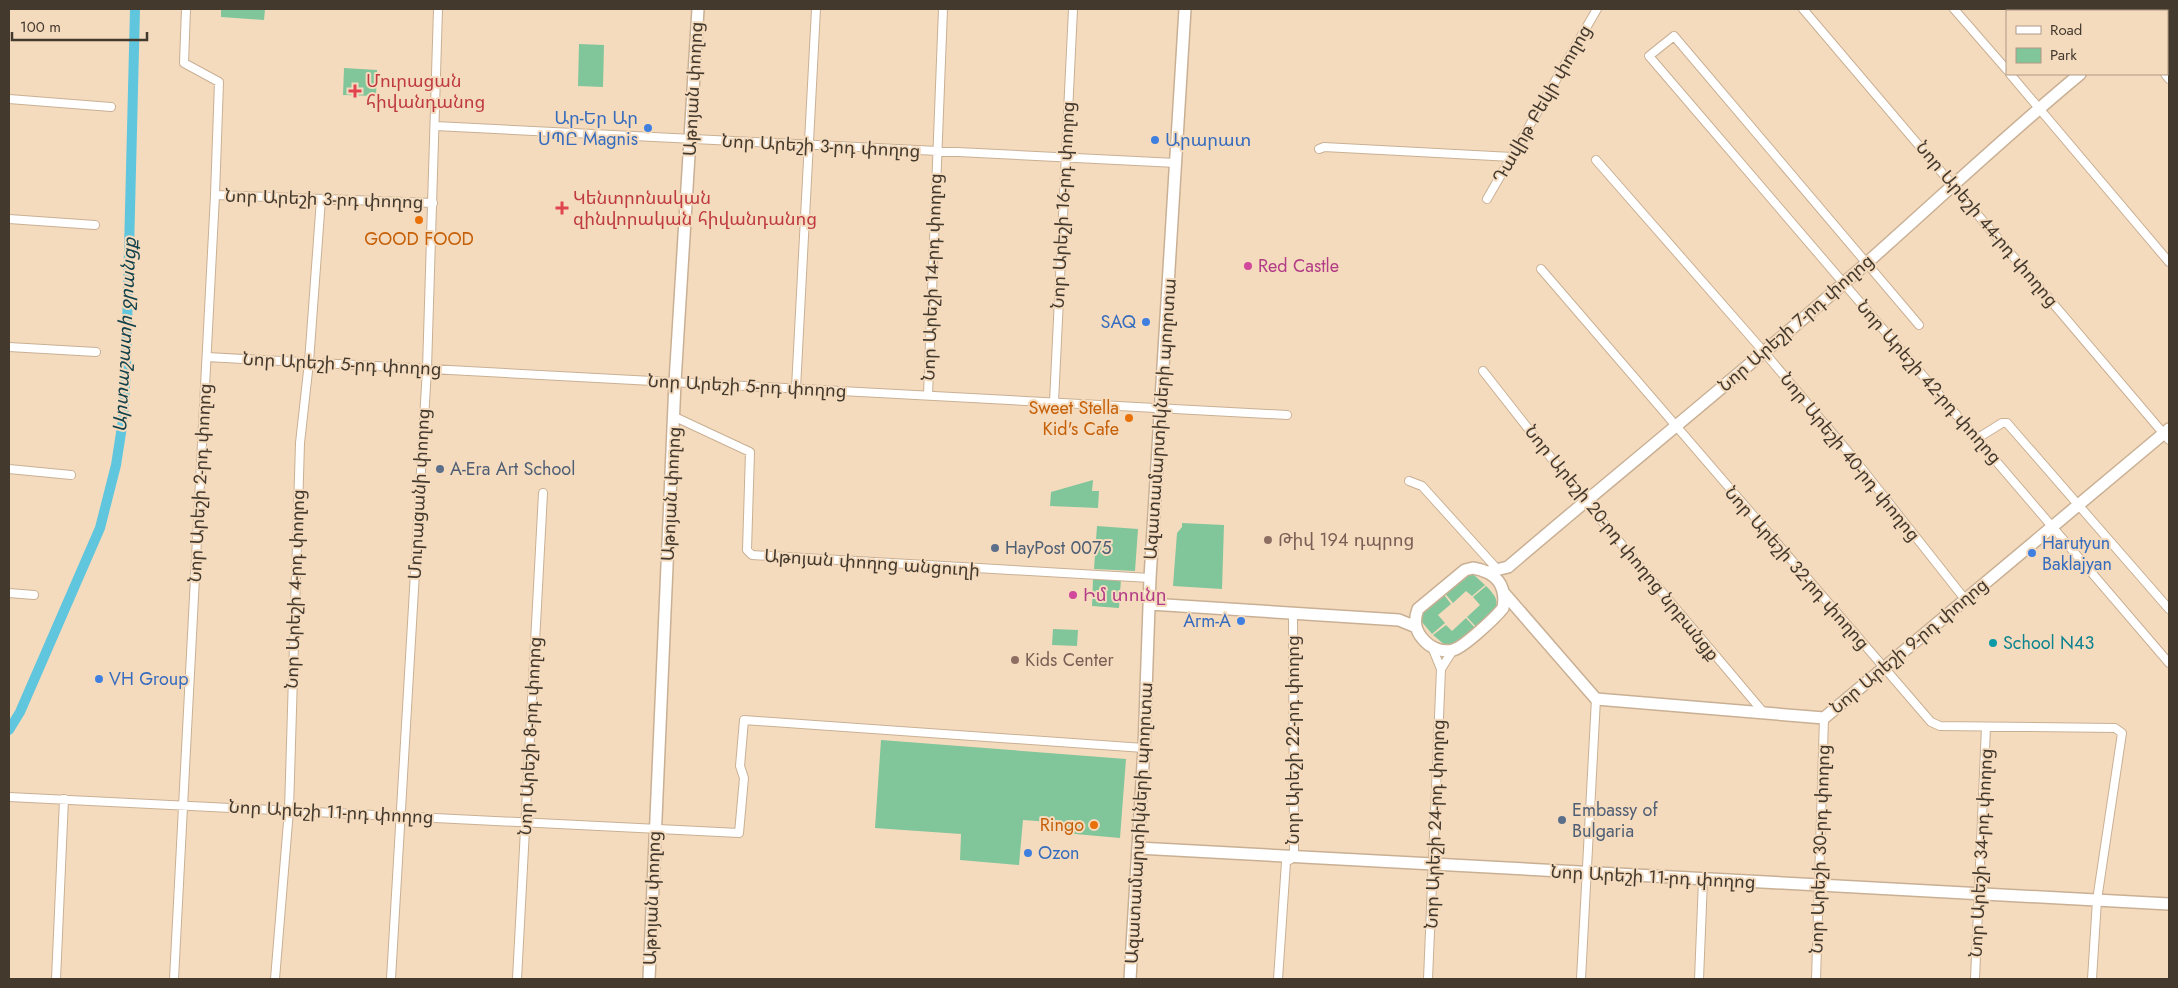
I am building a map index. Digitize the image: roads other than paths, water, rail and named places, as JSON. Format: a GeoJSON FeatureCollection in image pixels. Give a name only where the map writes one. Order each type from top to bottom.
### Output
{"type":"FeatureCollection","features":[{"type":"Feature","properties":{"kind":"street","name":"Նոր Արեշի 2-րդ փողոց"},"geometry":{"type":"LineString","coordinates":[[174,979],[207,357],[219,82],[184,63],[186,9]]}},
{"type":"Feature","properties":{"kind":"street","name":"Մուրացանի փողոց"},"geometry":{"type":"LineString","coordinates":[[391,979],[402,816],[426,369],[438,9]]}},
{"type":"Feature","properties":{"kind":"street","name":"Աթոյան փողոց"},"geometry":{"type":"LineString","coordinates":[[649,979],[654,828],[675,417],[675,382],[698,9]]}},
{"type":"Feature","properties":{"kind":"street"},"geometry":{"type":"LineString","coordinates":[[796,388],[816,9]]}},
{"type":"Feature","properties":{"kind":"street","name":"Նոր Արեշի 14-րդ փողոց"},"geometry":{"type":"LineString","coordinates":[[928,395],[943,9]]}},
{"type":"Feature","properties":{"kind":"street","name":"Նոր Արեշի 16-րդ փողոց"},"geometry":{"type":"LineString","coordinates":[[1054,402],[1073,9]]}},
{"type":"Feature","properties":{"kind":"street","name":"Ազատամարտիկների պողոտա"},"geometry":{"type":"LineString","coordinates":[[1130,979],[1144,748],[1150,578],[1185,9]]}},
{"type":"Feature","properties":{"kind":"street","name":"Դավիթ Բեկի փողոց"},"geometry":{"type":"LineString","coordinates":[[1487,199],[1597,9]]}},
{"type":"Feature","properties":{"kind":"street","name":"Նոր Արեշի 44-րդ փողոց"},"geometry":{"type":"LineString","coordinates":[[1803,9],[2167,434]]}},
{"type":"Feature","properties":{"kind":"street"},"geometry":{"type":"LineString","coordinates":[[1954,9],[2006,69]]}},
{"type":"Feature","properties":{"kind":"street","name":"Նոր Արեշի 42-րդ փողոց"},"geometry":{"type":"LineString","coordinates":[[1868,262],[1674,36],[1650,56],[1843,284],[2054,526],[2169,663]]}},
{"type":"Feature","properties":{"kind":"street"},"geometry":{"type":"LineString","coordinates":[[2011,75],[2169,262]]}},
{"type":"Feature","properties":{"kind":"street","name":"Նոր Արեշի 7-րդ փողոց"},"geometry":{"type":"LineString","coordinates":[[1501,611],[1505,598],[1498,570],[1585,501],[1764,352],[2079,75]]}},
{"type":"Feature","properties":{"kind":"street"},"geometry":{"type":"LineString","coordinates":[[9,99],[111,107]]}},
{"type":"Feature","properties":{"kind":"street","name":"Նոր Արեշի 3-րդ փողոց"},"geometry":{"type":"LineString","coordinates":[[435,126],[1176,163]]}},
{"type":"Feature","properties":{"kind":"street"},"geometry":{"type":"LineString","coordinates":[[1319,149],[1324,147],[1512,157]]}},
{"type":"Feature","properties":{"kind":"street","name":"Նոր Արեշի 40-րդ փողոց"},"geometry":{"type":"LineString","coordinates":[[1596,160],[1764,352],[1855,460],[1964,598]]}},
{"type":"Feature","properties":{"kind":"street","name":"Նոր Արեշի 3-րդ փողոց"},"geometry":{"type":"LineString","coordinates":[[215,195],[433,202]]}},
{"type":"Feature","properties":{"kind":"street","name":"Նոր Արեշի 4-րդ փողոց"},"geometry":{"type":"LineString","coordinates":[[275,979],[289,810],[296,519],[300,443],[309,362],[320,199]]}},
{"type":"Feature","properties":{"kind":"street"},"geometry":{"type":"LineString","coordinates":[[9,219],[95,225]]}},
{"type":"Feature","properties":{"kind":"street"},"geometry":{"type":"LineString","coordinates":[[1868,262],[1919,325]]}},
{"type":"Feature","properties":{"kind":"street","name":"Նոր Արեշի 32-րդ փողոց"},"geometry":{"type":"LineString","coordinates":[[1541,269],[1675,427],[1935,725],[2115,728],[2119,730],[2122,734],[2122,739],[2097,900]]}},
{"type":"Feature","properties":{"kind":"street"},"geometry":{"type":"LineString","coordinates":[[9,346],[96,352]]}},
{"type":"Feature","properties":{"kind":"street","name":"Նոր Արեշի 5-րդ փողոց"},"geometry":{"type":"LineString","coordinates":[[207,357],[1287,415]]}},
{"type":"Feature","properties":{"kind":"street","name":"Նոր Արեշի 20-րդ փողոց նրբանցք"},"geometry":{"type":"LineString","coordinates":[[1483,371],[1585,501],[1764,714]]}},
{"type":"Feature","properties":{"kind":"street","name":"Աթոյան փողոց անցուղի"},"geometry":{"type":"LineString","coordinates":[[675,417],[750,452],[747,550],[752,555],[1150,578]]}},
{"type":"Feature","properties":{"kind":"street"},"geometry":{"type":"LineString","coordinates":[[1978,438],[2002,423],[2007,423],[2169,609]]}},
{"type":"Feature","properties":{"kind":"street","name":"Նոր Արեշի 9-րդ փողոց"},"geometry":{"type":"LineString","coordinates":[[1596,699],[1824,718],[1964,598],[2167,434]]}},
{"type":"Feature","properties":{"kind":"street"},"geometry":{"type":"LineString","coordinates":[[9,469],[71,476]]}},
{"type":"Feature","properties":{"kind":"street"},"geometry":{"type":"LineString","coordinates":[[1410,481],[1422,486],[1498,570],[1502,588],[1518,610],[1596,699],[1581,979]]}},
{"type":"Feature","properties":{"kind":"street","name":"Նոր Արեշի 8-րդ փողոց"},"geometry":{"type":"LineString","coordinates":[[517,979],[543,493]]}},
{"type":"Feature","properties":{"kind":"street"},"geometry":{"type":"LineString","coordinates":[[1399,620],[1418,609],[1465,570],[1473,568],[1498,570]]}},
{"type":"Feature","properties":{"kind":"street"},"geometry":{"type":"LineString","coordinates":[[9,593],[34,595]]}},
{"type":"Feature","properties":{"kind":"street"},"geometry":{"type":"LineString","coordinates":[[1150,604],[1293,615],[1399,620],[1416,626]]}},
{"type":"Feature","properties":{"kind":"street"},"geometry":{"type":"LineString","coordinates":[[1418,609],[1416,626],[1424,641],[1443,650],[1453,650]]}},
{"type":"Feature","properties":{"kind":"street"},"geometry":{"type":"LineString","coordinates":[[1441,668],[1453,650],[1501,611],[1518,610]]}},
{"type":"Feature","properties":{"kind":"street","name":"Նոր Արեշի 22-րդ փողոց"},"geometry":{"type":"LineString","coordinates":[[1278,979],[1286,862],[1294,857],[1293,615]]}},
{"type":"Feature","properties":{"kind":"street","name":"Նոր Արեշի 24-րդ փողոց"},"geometry":{"type":"LineString","coordinates":[[1428,979],[1441,668],[1432,646]]}},
{"type":"Feature","properties":{"kind":"street","name":"Նոր Արեշի 30-րդ փողոց"},"geometry":{"type":"LineString","coordinates":[[1816,979],[1817,886],[1824,718]]}},
{"type":"Feature","properties":{"kind":"street","name":"Նոր Արեշի 11-րդ փողոց"},"geometry":{"type":"LineString","coordinates":[[9,798],[64,799],[738,833],[744,778],[740,766],[744,720],[1144,748]]}},
{"type":"Feature","properties":{"kind":"street","name":"Նոր Արեշի 34-րդ փողոց"},"geometry":{"type":"LineString","coordinates":[[1975,979],[1986,727]]}},
{"type":"Feature","properties":{"kind":"street"},"geometry":{"type":"LineString","coordinates":[[56,979],[64,799]]}},
{"type":"Feature","properties":{"kind":"street","name":"Նոր Արեշի 11-րդ փողոց"},"geometry":{"type":"LineString","coordinates":[[1138,848],[2169,904]]}},
{"type":"Feature","properties":{"kind":"street"},"geometry":{"type":"LineString","coordinates":[[1699,979],[1703,880]]}},
{"type":"Feature","properties":{"kind":"street"},"geometry":{"type":"LineString","coordinates":[[2092,979],[2097,900]]}},
{"type":"Feature","properties":{"kind":"waterway","name":"Արտաշատի ջրանցք"},"geometry":{"type":"LineString","coordinates":[[9,730],[20,712],[100,528],[116,465],[123,420],[126,370],[135,9]]}},
{"type":"Feature","properties":{"kind":"place","name":"Մուրացան հիվանդանոց"},"geometry":{"type":"Point","coordinates":[355,91]}},
{"type":"Feature","properties":{"kind":"place","name":"Ար-Եր Ար ՍՊԸ Magnis"},"geometry":{"type":"Point","coordinates":[648,128]}},
{"type":"Feature","properties":{"kind":"place","name":"Արարատ"},"geometry":{"type":"Point","coordinates":[1155,140]}},
{"type":"Feature","properties":{"kind":"place","name":"Կենտրոնական զինվորական հիվանդանոց"},"geometry":{"type":"Point","coordinates":[562,208]}},
{"type":"Feature","properties":{"kind":"place","name":"GOOD FOOD"},"geometry":{"type":"Point","coordinates":[419,220]}},
{"type":"Feature","properties":{"kind":"place","name":"Red Castle"},"geometry":{"type":"Point","coordinates":[1248,266]}},
{"type":"Feature","properties":{"kind":"place","name":"SAQ"},"geometry":{"type":"Point","coordinates":[1146,322]}},
{"type":"Feature","properties":{"kind":"place","name":"Sweet Stella Kid's Cafe"},"geometry":{"type":"Point","coordinates":[1129,418]}},
{"type":"Feature","properties":{"kind":"place","name":"A-Era Art School"},"geometry":{"type":"Point","coordinates":[440,469]}},
{"type":"Feature","properties":{"kind":"place","name":"Թիվ 194 դպրոց"},"geometry":{"type":"Point","coordinates":[1268,540]}},
{"type":"Feature","properties":{"kind":"place","name":"HayPost 0075"},"geometry":{"type":"Point","coordinates":[995,548]}},
{"type":"Feature","properties":{"kind":"place","name":"Harutyun Baklajyan"},"geometry":{"type":"Point","coordinates":[2032,553]}},
{"type":"Feature","properties":{"kind":"place","name":"Իմ տունը"},"geometry":{"type":"Point","coordinates":[1073,595]}},
{"type":"Feature","properties":{"kind":"place","name":"Arm-A"},"geometry":{"type":"Point","coordinates":[1241,621]}},
{"type":"Feature","properties":{"kind":"place","name":"School N43"},"geometry":{"type":"Point","coordinates":[1993,643]}},
{"type":"Feature","properties":{"kind":"place","name":"Kids Center"},"geometry":{"type":"Point","coordinates":[1015,660]}},
{"type":"Feature","properties":{"kind":"place","name":"VH Group"},"geometry":{"type":"Point","coordinates":[99,679]}},
{"type":"Feature","properties":{"kind":"place","name":"Embassy of Bulgaria"},"geometry":{"type":"Point","coordinates":[1562,820]}},
{"type":"Feature","properties":{"kind":"place","name":"Ringo"},"geometry":{"type":"Point","coordinates":[1094,825]}},
{"type":"Feature","properties":{"kind":"place","name":"Ozon"},"geometry":{"type":"Point","coordinates":[1028,853]}}]}
